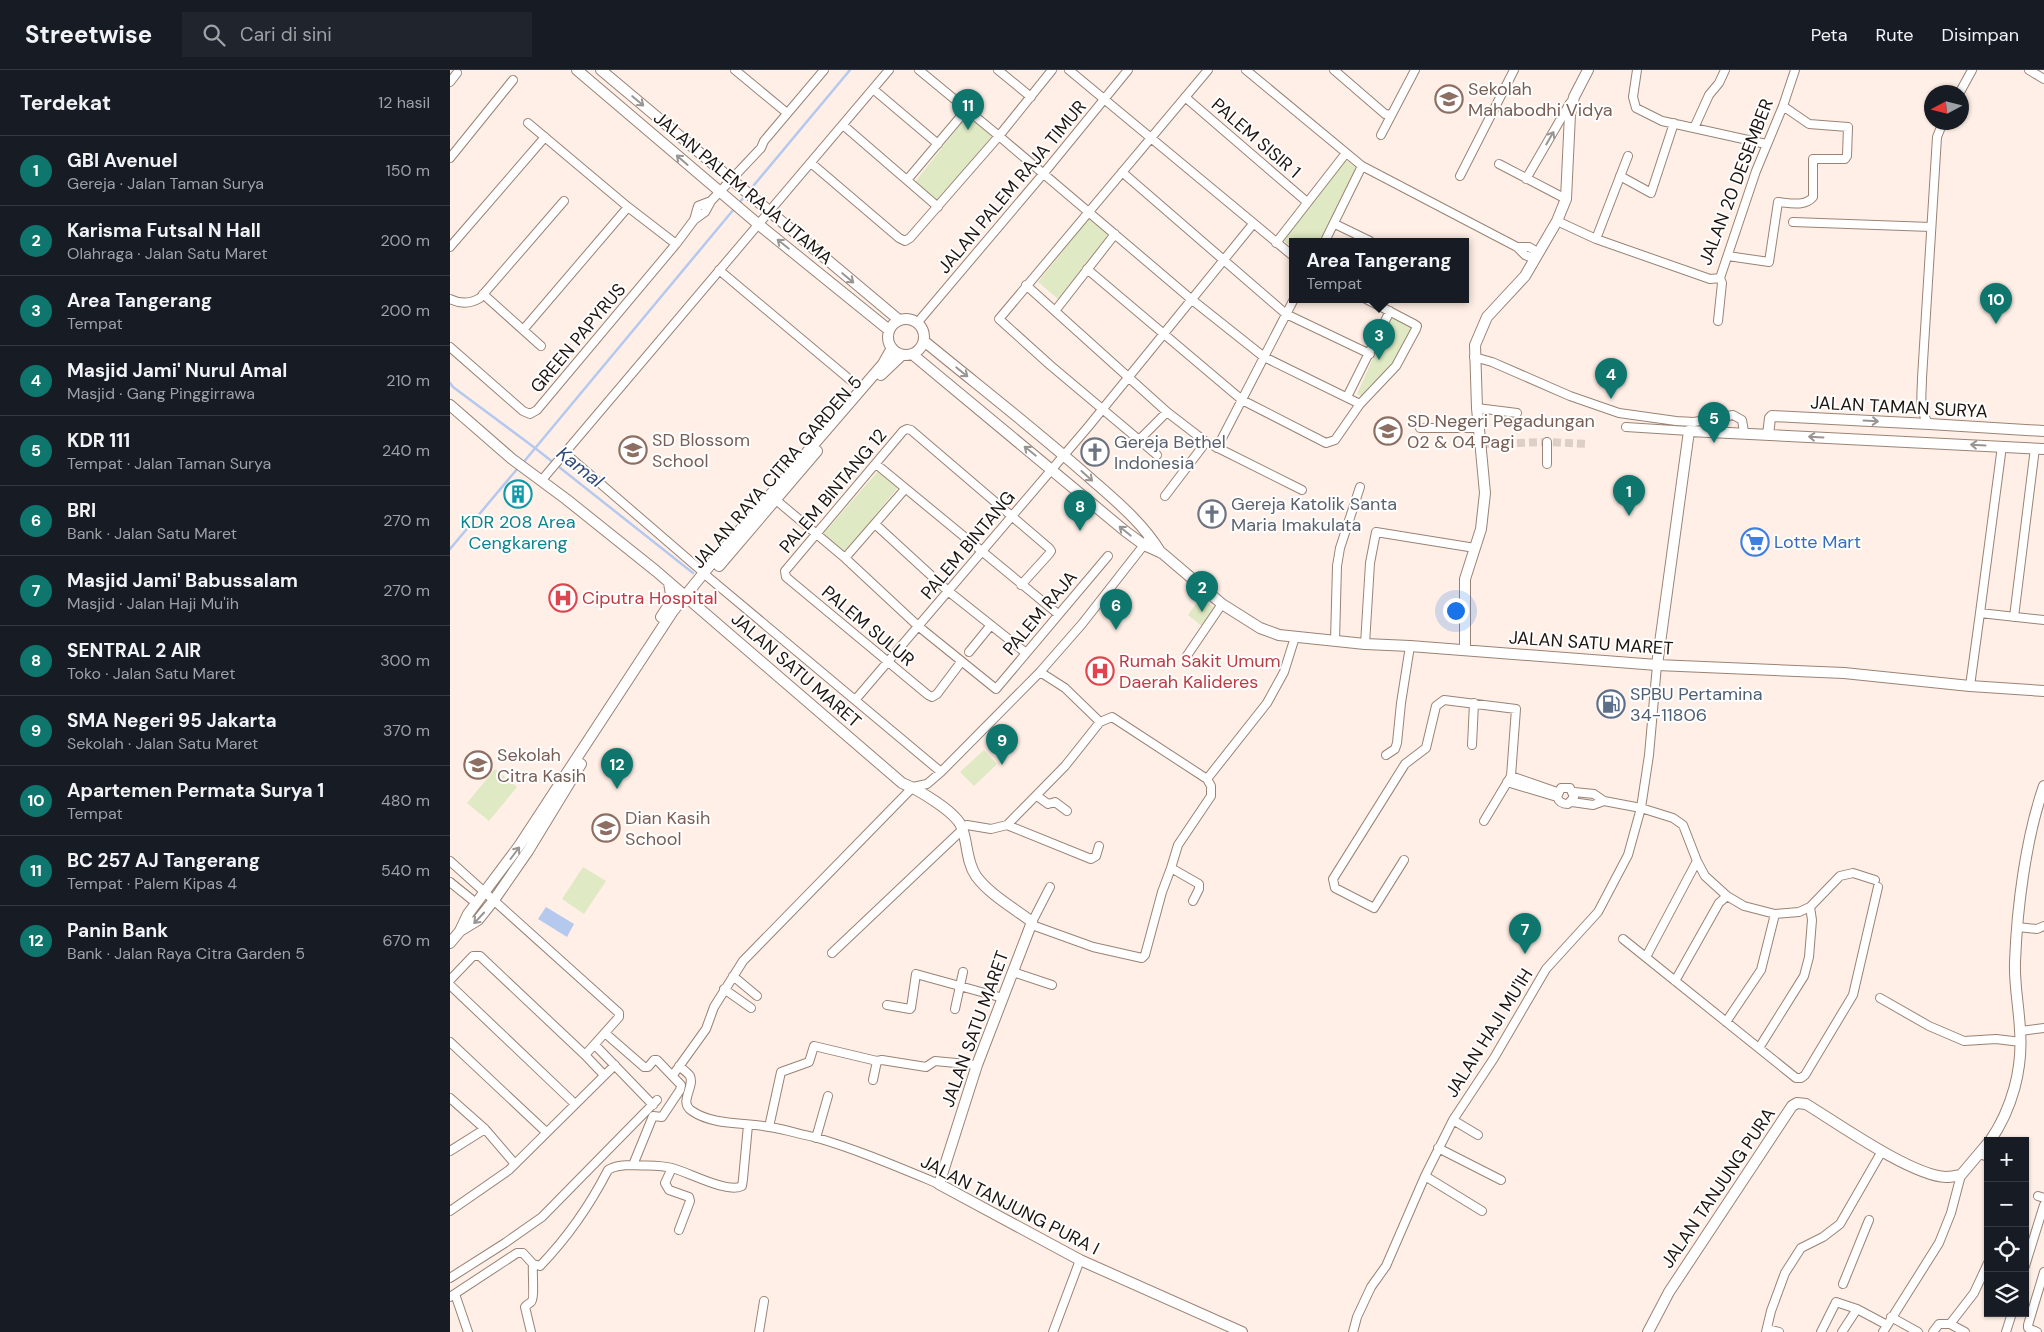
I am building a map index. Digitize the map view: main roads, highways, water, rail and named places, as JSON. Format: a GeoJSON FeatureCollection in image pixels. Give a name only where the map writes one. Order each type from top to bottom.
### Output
{"type":"FeatureCollection","features":[{"type":"Feature","properties":{"kind":"water"},"geometry":{"type":"Polygon","coordinates":[[[546,907],[574,924],[567,937],[538,919],[546,907]]]}},
{"type":"Feature","properties":{"kind":"waterway"},"geometry":{"type":"LineString","coordinates":[[749,191],[850,70]]}},
{"type":"Feature","properties":{"kind":"waterway"},"geometry":{"type":"LineString","coordinates":[[738,204],[746,195]]}},
{"type":"Feature","properties":{"kind":"waterway"},"geometry":{"type":"LineString","coordinates":[[522,464],[734,209]]}},
{"type":"Feature","properties":{"kind":"waterway","name":"Kamal"},"geometry":{"type":"LineString","coordinates":[[450,383],[693,573]]}},
{"type":"Feature","properties":{"kind":"waterway"},"geometry":{"type":"LineString","coordinates":[[450,549],[518,468]]}},
{"type":"Feature","properties":{"kind":"tunnel"},"geometry":{"type":"LineString","coordinates":[[1481,444],[1547,442],[1588,444]]}},
{"type":"Feature","properties":{"kind":"place","name":"Sekolah Mahabodhi Vidya"},"geometry":{"type":"Point","coordinates":[1449,99]}},
{"type":"Feature","properties":{"kind":"place","name":"BC 257 AJ Tangerang"},"geometry":{"type":"Point","coordinates":[968,130]}},
{"type":"Feature","properties":{"kind":"place","name":"Apartemen Permata Surya 1"},"geometry":{"type":"Point","coordinates":[1996,324]}},
{"type":"Feature","properties":{"kind":"place","name":"Area Tangerang"},"geometry":{"type":"Point","coordinates":[1379,360]}},
{"type":"Feature","properties":{"kind":"place","name":"Masjid Jami' Nurul Amal"},"geometry":{"type":"Point","coordinates":[1611,399]}},
{"type":"Feature","properties":{"kind":"place","name":"SD Negeri Pegadungan 02 & 04 Pagi"},"geometry":{"type":"Point","coordinates":[1388,431]}},
{"type":"Feature","properties":{"kind":"place","name":"KDR 111"},"geometry":{"type":"Point","coordinates":[1714,443]}},
{"type":"Feature","properties":{"kind":"place","name":"SD Blossom School"},"geometry":{"type":"Point","coordinates":[633,450]}},
{"type":"Feature","properties":{"kind":"place","name":"Gereja Bethel Indonesia"},"geometry":{"type":"Point","coordinates":[1095,452]}},
{"type":"Feature","properties":{"kind":"place","name":"KDR 208 Area Cengkareng"},"geometry":{"type":"Point","coordinates":[518,494]}},
{"type":"Feature","properties":{"kind":"place","name":"Gereja Katolik Santa Maria Imakulata"},"geometry":{"type":"Point","coordinates":[1212,514]}},
{"type":"Feature","properties":{"kind":"place","name":"GBI Avenuel"},"geometry":{"type":"Point","coordinates":[1629,516]}},
{"type":"Feature","properties":{"kind":"place","name":"SENTRAL 2 AIR"},"geometry":{"type":"Point","coordinates":[1080,531]}},
{"type":"Feature","properties":{"kind":"place","name":"Lotte Mart"},"geometry":{"type":"Point","coordinates":[1755,542]}},
{"type":"Feature","properties":{"kind":"place","name":"Ciputra Hospital"},"geometry":{"type":"Point","coordinates":[563,598]}},
{"type":"Feature","properties":{"kind":"place","name":"Karisma Futsal N Hall"},"geometry":{"type":"Point","coordinates":[1202,612]}},
{"type":"Feature","properties":{"kind":"place","name":"BRI"},"geometry":{"type":"Point","coordinates":[1116,630]}},
{"type":"Feature","properties":{"kind":"place","name":"Rumah Sakit Umum Daerah Kalideres"},"geometry":{"type":"Point","coordinates":[1100,671]}},
{"type":"Feature","properties":{"kind":"place","name":"SPBU Pertamina 34-11806"},"geometry":{"type":"Point","coordinates":[1611,704]}},
{"type":"Feature","properties":{"kind":"place","name":"Sekolah Citra Kasih"},"geometry":{"type":"Point","coordinates":[478,765]}},
{"type":"Feature","properties":{"kind":"place","name":"SMA Negeri 95 Jakarta"},"geometry":{"type":"Point","coordinates":[1002,765]}},
{"type":"Feature","properties":{"kind":"place","name":"Panin Bank"},"geometry":{"type":"Point","coordinates":[617,789]}},
{"type":"Feature","properties":{"kind":"place","name":"Dian Kasih School"},"geometry":{"type":"Point","coordinates":[606,828]}},
{"type":"Feature","properties":{"kind":"place","name":"Masjid Jami' Babussalam"},"geometry":{"type":"Point","coordinates":[1525,954]}}]}
